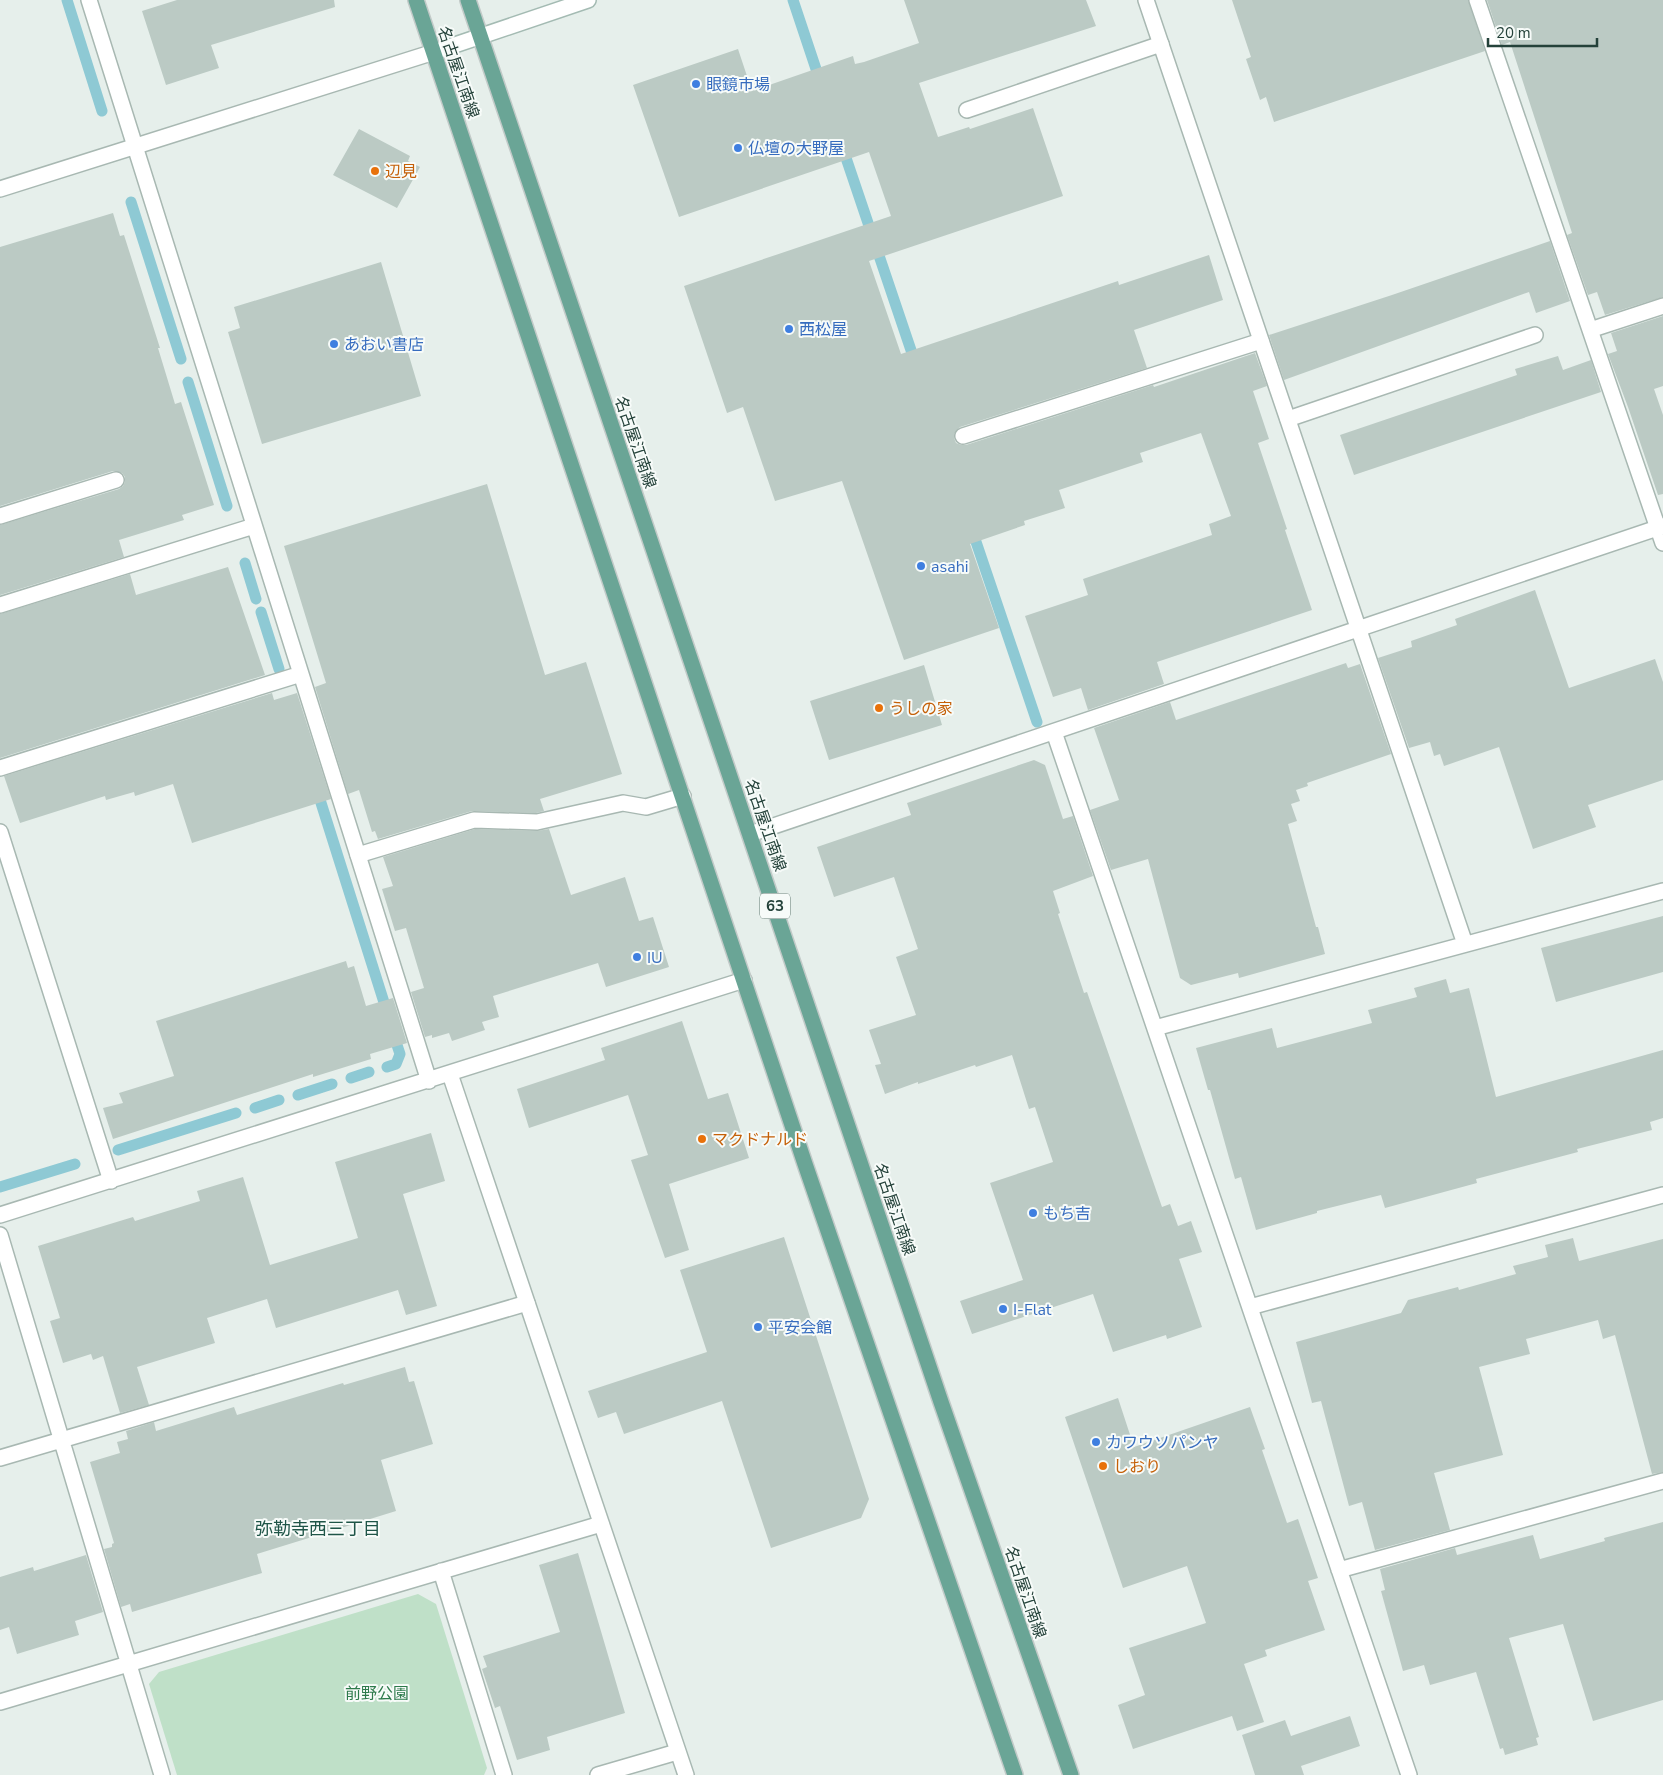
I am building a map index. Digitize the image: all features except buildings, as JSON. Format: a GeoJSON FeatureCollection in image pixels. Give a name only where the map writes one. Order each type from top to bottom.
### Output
{"type":"FeatureCollection","features":[{"type":"Feature","properties":{"kind":"main road","name":"名古屋江南線"},"geometry":{"type":"LineString","coordinates":[[416,0],[744,980],[1014,1775]]}},
{"type":"Feature","properties":{"kind":"main road","name":"名古屋江南線"},"geometry":{"type":"LineString","coordinates":[[468,0],[938,1392],[1071,1775]]}},
{"type":"Feature","properties":{"kind":"street"},"geometry":{"type":"LineString","coordinates":[[89,0],[429,1080]]}},
{"type":"Feature","properties":{"kind":"street"},"geometry":{"type":"LineString","coordinates":[[0,189],[434,52],[588,0]]}},
{"type":"Feature","properties":{"kind":"street"},"geometry":{"type":"LineString","coordinates":[[1146,0],[1465,944]]}},
{"type":"Feature","properties":{"kind":"street"},"geometry":{"type":"LineString","coordinates":[[1477,0],[1590,330],[1660,526],[1663,543]]}},
{"type":"Feature","properties":{"kind":"street"},"geometry":{"type":"LineString","coordinates":[[967,110],[1161,44]]}},
{"type":"Feature","properties":{"kind":"street"},"geometry":{"type":"LineString","coordinates":[[1590,330],[1663,306]]}},
{"type":"Feature","properties":{"kind":"street"},"geometry":{"type":"LineString","coordinates":[[1288,419],[1535,336]]}},
{"type":"Feature","properties":{"kind":"street"},"geometry":{"type":"LineString","coordinates":[[963,436],[1261,341]]}},
{"type":"Feature","properties":{"kind":"street"},"geometry":{"type":"LineString","coordinates":[[0,516],[116,480]]}},
{"type":"Feature","properties":{"kind":"street"},"geometry":{"type":"LineString","coordinates":[[0,605],[254,526]]}},
{"type":"Feature","properties":{"kind":"street"},"geometry":{"type":"LineString","coordinates":[[750,834],[1660,526]]}},
{"type":"Feature","properties":{"kind":"street"},"geometry":{"type":"LineString","coordinates":[[0,768],[301,674]]}},
{"type":"Feature","properties":{"kind":"street"},"geometry":{"type":"LineString","coordinates":[[1054,732],[1409,1775]]}},
{"type":"Feature","properties":{"kind":"street"},"geometry":{"type":"LineString","coordinates":[[358,855],[474,820],[538,822],[623,803],[646,807],[683,796]]}},
{"type":"Feature","properties":{"kind":"street"},"geometry":{"type":"LineString","coordinates":[[0,832],[111,1181]]}},
{"type":"Feature","properties":{"kind":"street"},"geometry":{"type":"LineString","coordinates":[[1155,1028],[1663,891]]}},
{"type":"Feature","properties":{"kind":"street"},"geometry":{"type":"LineString","coordinates":[[0,1215],[744,980]]}},
{"type":"Feature","properties":{"kind":"street"},"geometry":{"type":"LineString","coordinates":[[450,1074],[686,1775]]}},
{"type":"Feature","properties":{"kind":"street"},"geometry":{"type":"LineString","coordinates":[[1250,1307],[1663,1195]]}},
{"type":"Feature","properties":{"kind":"street"},"geometry":{"type":"LineString","coordinates":[[0,1236],[162,1775]]}},
{"type":"Feature","properties":{"kind":"street"},"geometry":{"type":"LineString","coordinates":[[0,1458],[526,1303]]}},
{"type":"Feature","properties":{"kind":"street"},"geometry":{"type":"LineString","coordinates":[[1339,1570],[1663,1482]]}},
{"type":"Feature","properties":{"kind":"street"},"geometry":{"type":"LineString","coordinates":[[0,1702],[601,1524]]}},
{"type":"Feature","properties":{"kind":"street"},"geometry":{"type":"LineString","coordinates":[[441,1571],[504,1775]]}},
{"type":"Feature","properties":{"kind":"street"},"geometry":{"type":"LineString","coordinates":[[598,1775],[677,1752]]}},
{"type":"Feature","properties":{"kind":"green space","name":"前野公園"},"geometry":{"type":"Polygon","coordinates":[[[418,1594],[436,1604],[487,1768],[484,1775],[177,1775],[149,1684],[159,1672],[418,1594]]]}},
{"type":"Feature","properties":{"kind":"waterway"},"geometry":{"type":"LineString","coordinates":[[67,0],[102,111]]}},
{"type":"Feature","properties":{"kind":"waterway"},"geometry":{"type":"LineString","coordinates":[[793,0],[821,84]]}},
{"type":"Feature","properties":{"kind":"waterway"},"geometry":{"type":"LineString","coordinates":[[842,146],[916,365]]}},
{"type":"Feature","properties":{"kind":"waterway"},"geometry":{"type":"LineString","coordinates":[[131,202],[181,359]]}},
{"type":"Feature","properties":{"kind":"waterway"},"geometry":{"type":"LineString","coordinates":[[188,382],[227,506]]}},
{"type":"Feature","properties":{"kind":"waterway"},"geometry":{"type":"LineString","coordinates":[[971,527],[1037,722]]}},
{"type":"Feature","properties":{"kind":"waterway"},"geometry":{"type":"LineString","coordinates":[[245,563],[256,599]]}},
{"type":"Feature","properties":{"kind":"waterway"},"geometry":{"type":"LineString","coordinates":[[261,612],[279,669]]}},
{"type":"Feature","properties":{"kind":"waterway"},"geometry":{"type":"LineString","coordinates":[[316,787],[388,1015]]}},
{"type":"Feature","properties":{"kind":"waterway"},"geometry":{"type":"LineString","coordinates":[[387,1067],[396,1064],[400,1054],[393,1033]]}},
{"type":"Feature","properties":{"kind":"waterway"},"geometry":{"type":"LineString","coordinates":[[351,1078],[369,1072]]}},
{"type":"Feature","properties":{"kind":"waterway"},"geometry":{"type":"LineString","coordinates":[[298,1095],[332,1084]]}},
{"type":"Feature","properties":{"kind":"waterway"},"geometry":{"type":"LineString","coordinates":[[255,1108],[279,1100]]}},
{"type":"Feature","properties":{"kind":"waterway"},"geometry":{"type":"LineString","coordinates":[[118,1150],[236,1113]]}},
{"type":"Feature","properties":{"kind":"waterway"},"geometry":{"type":"LineString","coordinates":[[0,1187],[75,1164]]}},
{"type":"Feature","properties":{"kind":"place","name":"眼鏡市場"},"geometry":{"type":"Point","coordinates":[696,84]}},
{"type":"Feature","properties":{"kind":"place","name":"仏壇の大野屋"},"geometry":{"type":"Point","coordinates":[738,148]}},
{"type":"Feature","properties":{"kind":"place","name":"辺見"},"geometry":{"type":"Point","coordinates":[375,171]}},
{"type":"Feature","properties":{"kind":"place","name":"西松屋"},"geometry":{"type":"Point","coordinates":[789,329]}},
{"type":"Feature","properties":{"kind":"place","name":"あおい書店"},"geometry":{"type":"Point","coordinates":[334,344]}},
{"type":"Feature","properties":{"kind":"place","name":"asahi"},"geometry":{"type":"Point","coordinates":[921,566]}},
{"type":"Feature","properties":{"kind":"place","name":"うしの家"},"geometry":{"type":"Point","coordinates":[879,708]}},
{"type":"Feature","properties":{"kind":"place","name":"IU"},"geometry":{"type":"Point","coordinates":[637,957]}},
{"type":"Feature","properties":{"kind":"place","name":"マクドナルド"},"geometry":{"type":"Point","coordinates":[702,1139]}},
{"type":"Feature","properties":{"kind":"place","name":"もち吉"},"geometry":{"type":"Point","coordinates":[1033,1213]}},
{"type":"Feature","properties":{"kind":"place","name":"I-Flat"},"geometry":{"type":"Point","coordinates":[1003,1309]}},
{"type":"Feature","properties":{"kind":"place","name":"平安会館"},"geometry":{"type":"Point","coordinates":[758,1327]}},
{"type":"Feature","properties":{"kind":"place","name":"カワウソパンヤ"},"geometry":{"type":"Point","coordinates":[1096,1442]}},
{"type":"Feature","properties":{"kind":"place","name":"しおり"},"geometry":{"type":"Point","coordinates":[1103,1466]}},
{"type":"Feature","properties":{"kind":"district","name":"弥勒寺西三丁目"},"geometry":{"type":"Point","coordinates":[318,1529]}}]}
